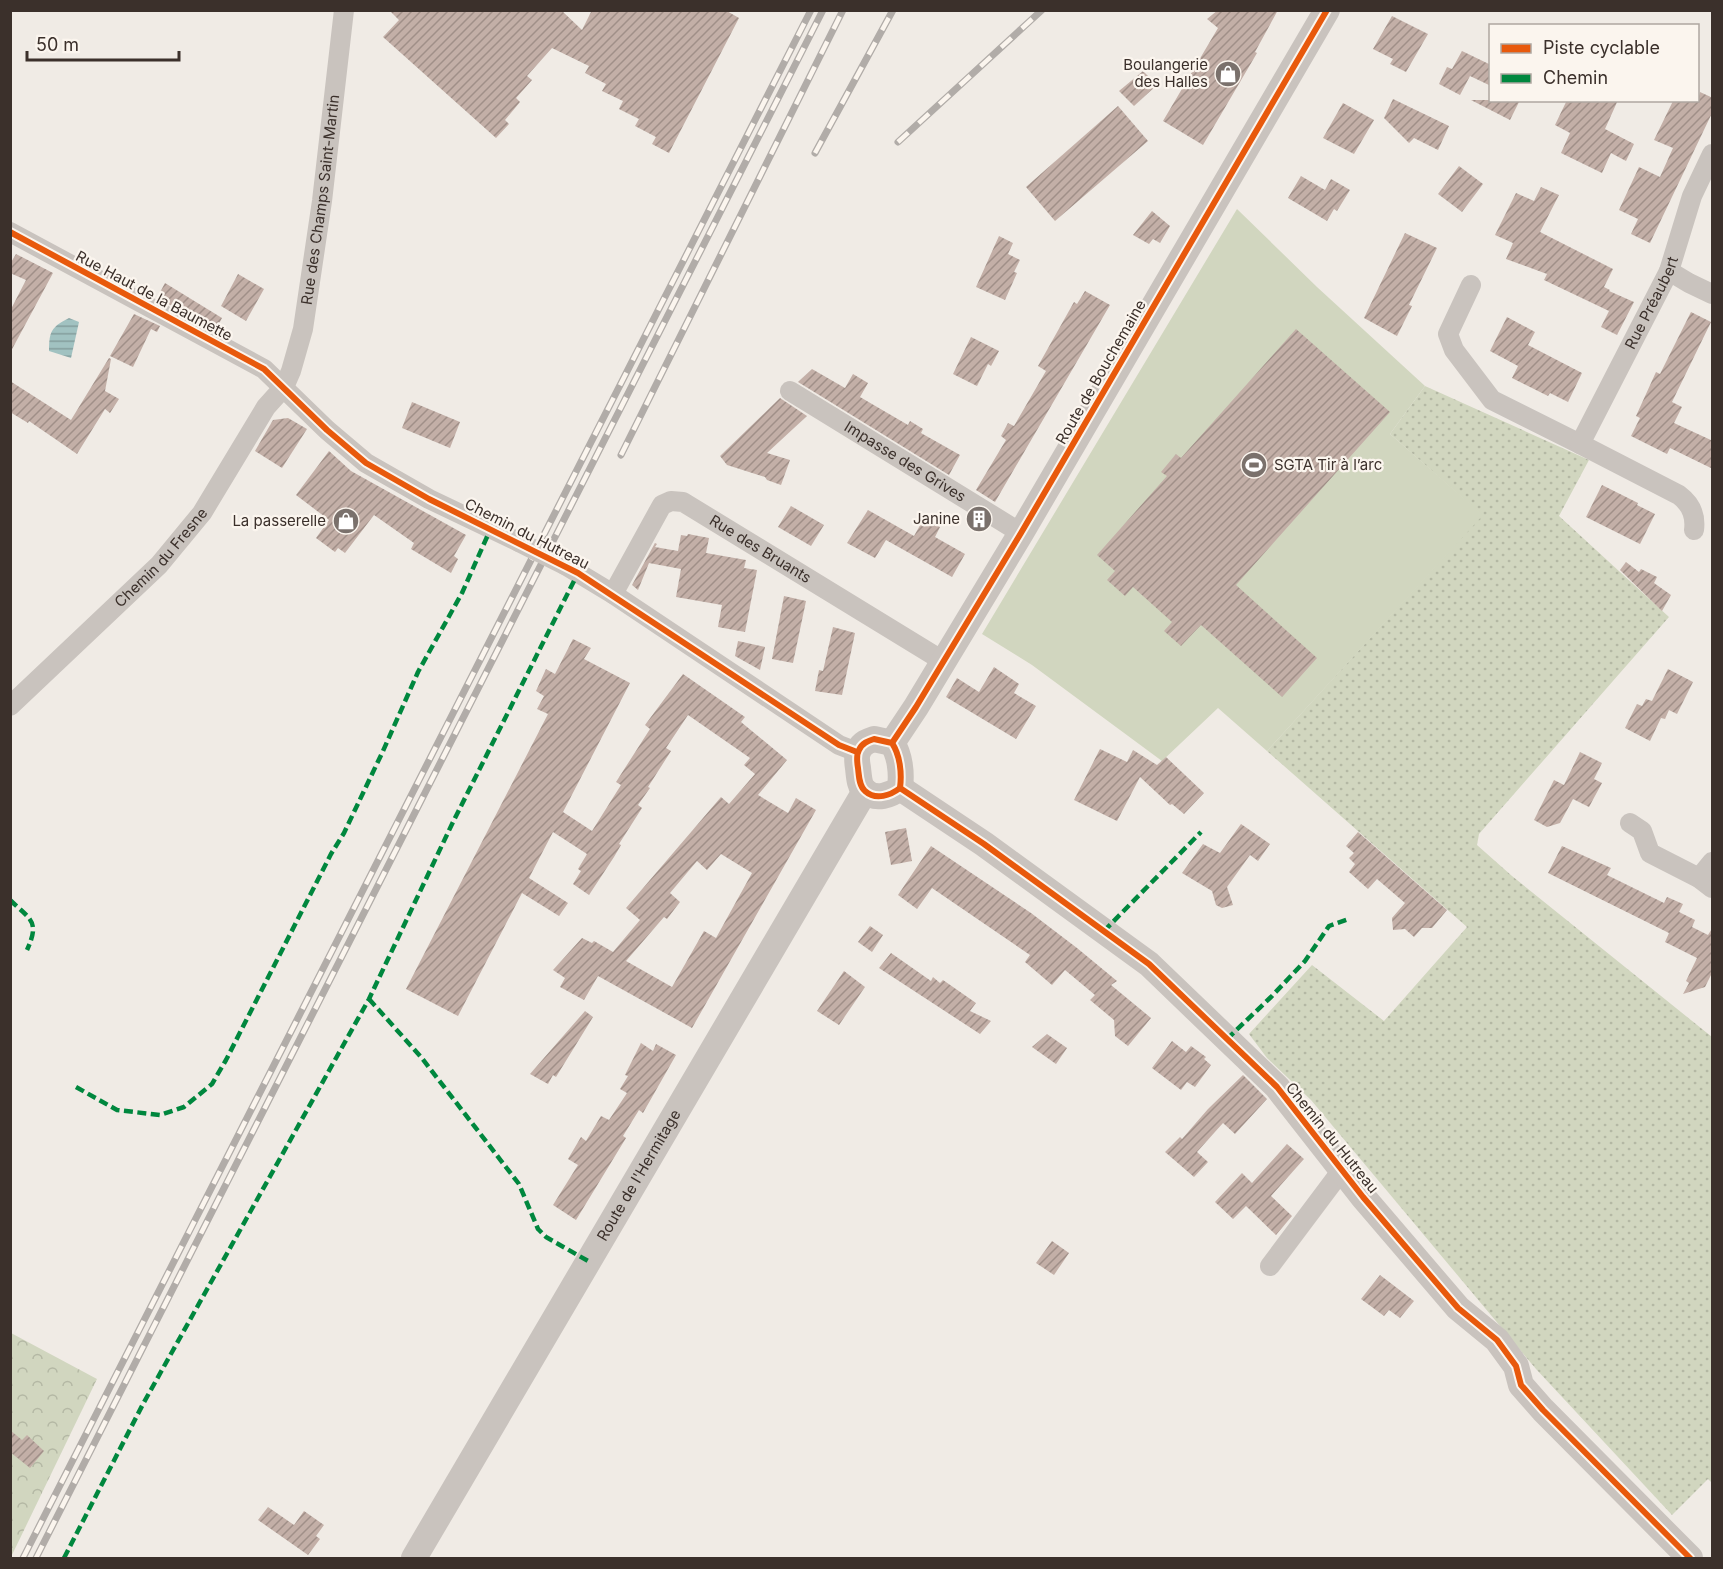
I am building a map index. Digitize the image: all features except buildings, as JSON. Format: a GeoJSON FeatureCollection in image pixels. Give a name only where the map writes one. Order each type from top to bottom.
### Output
{"type":"FeatureCollection","features":[{"type":"Feature","properties":{"kind":"street","name":"Rue des Champs Saint-Martin"},"geometry":{"type":"LineString","coordinates":[[284,387],[295,361],[303,329],[322,201],[344,10]]}},
{"type":"Feature","properties":{"kind":"street","name":"Route de Bouchemaine"},"geometry":{"type":"LineString","coordinates":[[892,742],[944,661],[1021,532],[1327,10]]}},
{"type":"Feature","properties":{"kind":"street","name":"Rue Préaubert"},"geometry":{"type":"LineString","coordinates":[[1580,444],[1669,271],[1692,196],[1713,154]]}},
{"type":"Feature","properties":{"kind":"street","name":"Rue Haut de la Baumette"},"geometry":{"type":"LineString","coordinates":[[10,232],[220,344],[264,369],[284,387]]}},
{"type":"Feature","properties":{"kind":"street"},"geometry":{"type":"LineString","coordinates":[[1669,271],[1689,284],[1713,294]]}},
{"type":"Feature","properties":{"kind":"street"},"geometry":{"type":"LineString","coordinates":[[1471,285],[1448,334],[1454,350],[1492,400],[1679,495],[1690,506],[1694,514],[1694,530]]}},
{"type":"Feature","properties":{"kind":"street","name":"Chemin du Hutreau"},"geometry":{"type":"LineString","coordinates":[[284,387],[327,430],[366,463],[429,498],[565,565],[613,594],[839,745],[857,752]]}},
{"type":"Feature","properties":{"kind":"street","name":"Chemin du Fresne"},"geometry":{"type":"LineString","coordinates":[[10,706],[159,565],[202,513],[266,407],[284,387]]}},
{"type":"Feature","properties":{"kind":"street","name":"Impasse des Grives"},"geometry":{"type":"LineString","coordinates":[[790,391],[1021,532]]}},
{"type":"Feature","properties":{"kind":"street","name":"Rue des Bruants"},"geometry":{"type":"LineString","coordinates":[[613,594],[662,505],[677,500],[944,661]]}},
{"type":"Feature","properties":{"kind":"street"},"geometry":{"type":"LineString","coordinates":[[874,739],[892,742],[896,749],[902,777],[900,788],[892,794],[874,796],[865,791],[861,784],[857,752],[863,743],[874,739]]}},
{"type":"Feature","properties":{"kind":"street","name":"Chemin du Hutreau"},"geometry":{"type":"LineString","coordinates":[[900,788],[984,844],[1149,964],[1277,1087],[1344,1172],[1458,1308],[1497,1340],[1516,1366],[1521,1385],[1542,1410],[1690,1558]]}},
{"type":"Feature","properties":{"kind":"street","name":"Route de l'Hermitage"},"geometry":{"type":"LineString","coordinates":[[414,1558],[865,791]]}},
{"type":"Feature","properties":{"kind":"street"},"geometry":{"type":"LineString","coordinates":[[1630,823],[1642,831],[1650,853],[1706,883],[1713,862]]}},
{"type":"Feature","properties":{"kind":"street"},"geometry":{"type":"LineString","coordinates":[[1270,1266],[1336,1178],[1344,1172]]}},
{"type":"Feature","properties":{"kind":"green space","name":"SGTA Tir à l’arc"},"geometry":{"type":"Polygon","coordinates":[[[1237,209],[1317,287],[1425,386],[1390,434],[1483,515],[1267,751],[1218,708],[1162,761],[1032,665],[982,634],[1237,209]]]}},
{"type":"Feature","properties":{"kind":"green space"},"geometry":{"type":"Polygon","coordinates":[[[1425,386],[1589,460],[1559,516],[1669,617],[1479,834],[1477,845],[1512,876],[1712,1037],[1712,1483],[1708,1479],[1672,1515],[1536,1369],[1311,1100],[1267,1058],[1249,1034],[1312,965],[1384,1021],[1467,927],[1267,751],[1482,515],[1390,434],[1425,386]]]}},
{"type":"Feature","properties":{"kind":"green space"},"geometry":{"type":"Polygon","coordinates":[[[11,1333],[97,1379],[11,1557],[11,1333]]]}},
{"type":"Feature","properties":{"kind":"water"},"geometry":{"type":"Polygon","coordinates":[[[69,318],[79,322],[71,358],[49,351],[52,331],[58,324],[69,318]]]}},
{"type":"Feature","properties":{"kind":"railway"},"geometry":{"type":"LineString","coordinates":[[23,1558],[811,10]]}},
{"type":"Feature","properties":{"kind":"railway"},"geometry":{"type":"LineString","coordinates":[[36,1558],[823,10]]}},
{"type":"Feature","properties":{"kind":"railway"},"geometry":{"type":"LineString","coordinates":[[621,455],[843,10]]}},
{"type":"Feature","properties":{"kind":"railway"},"geometry":{"type":"LineString","coordinates":[[815,153],[893,10]]}},
{"type":"Feature","properties":{"kind":"railway"},"geometry":{"type":"LineString","coordinates":[[898,142],[1042,10]]}},
{"type":"Feature","properties":{"kind":"marked path"},"geometry":{"type":"LineString","coordinates":[[76,1087],[117,1110],[160,1115],[184,1107],[212,1084],[344,833],[418,672],[462,593],[491,528]]}},
{"type":"Feature","properties":{"kind":"marked path"},"geometry":{"type":"LineString","coordinates":[[64,1558],[143,1404],[369,999],[453,822],[578,573]]}},
{"type":"Feature","properties":{"kind":"marked path"},"geometry":{"type":"LineString","coordinates":[[1104,931],[1201,832]]}},
{"type":"Feature","properties":{"kind":"marked path"},"geometry":{"type":"LineString","coordinates":[[10,900],[28,917],[33,927],[27,950]]}},
{"type":"Feature","properties":{"kind":"marked path"},"geometry":{"type":"LineString","coordinates":[[1227,1039],[1305,961],[1329,926],[1349,919]]}},
{"type":"Feature","properties":{"kind":"marked path"},"geometry":{"type":"LineString","coordinates":[[369,999],[421,1057],[519,1184],[538,1229],[546,1237],[588,1261]]}},
{"type":"Feature","properties":{"kind":"cycle path"},"geometry":{"type":"LineString","coordinates":[[892,743],[1021,533],[1327,10]]}},
{"type":"Feature","properties":{"kind":"cycle path"},"geometry":{"type":"LineString","coordinates":[[10,232],[264,369],[327,430],[366,463],[429,499],[578,573],[839,745],[857,752]]}},
{"type":"Feature","properties":{"kind":"cycle path"},"geometry":{"type":"LineString","coordinates":[[874,739],[892,743],[900,764],[900,788],[883,796],[874,796],[865,791],[859,777],[858,752],[863,744],[874,739]]}},
{"type":"Feature","properties":{"kind":"cycle path"},"geometry":{"type":"LineString","coordinates":[[900,788],[984,844],[1149,964],[1277,1087],[1363,1197],[1458,1308],[1497,1340],[1516,1366],[1521,1385],[1690,1558]]}},
{"type":"Feature","properties":{"kind":"place","name":"Boulangerie des Halles"},"geometry":{"type":"Point","coordinates":[1228,74]}},
{"type":"Feature","properties":{"kind":"place","name":"SGTA Tir à l’arc"},"geometry":{"type":"Point","coordinates":[1254,465]}},
{"type":"Feature","properties":{"kind":"place","name":"Janine"},"geometry":{"type":"Point","coordinates":[979,519]}},
{"type":"Feature","properties":{"kind":"place","name":"La passerelle"},"geometry":{"type":"Point","coordinates":[346,521]}}]}
